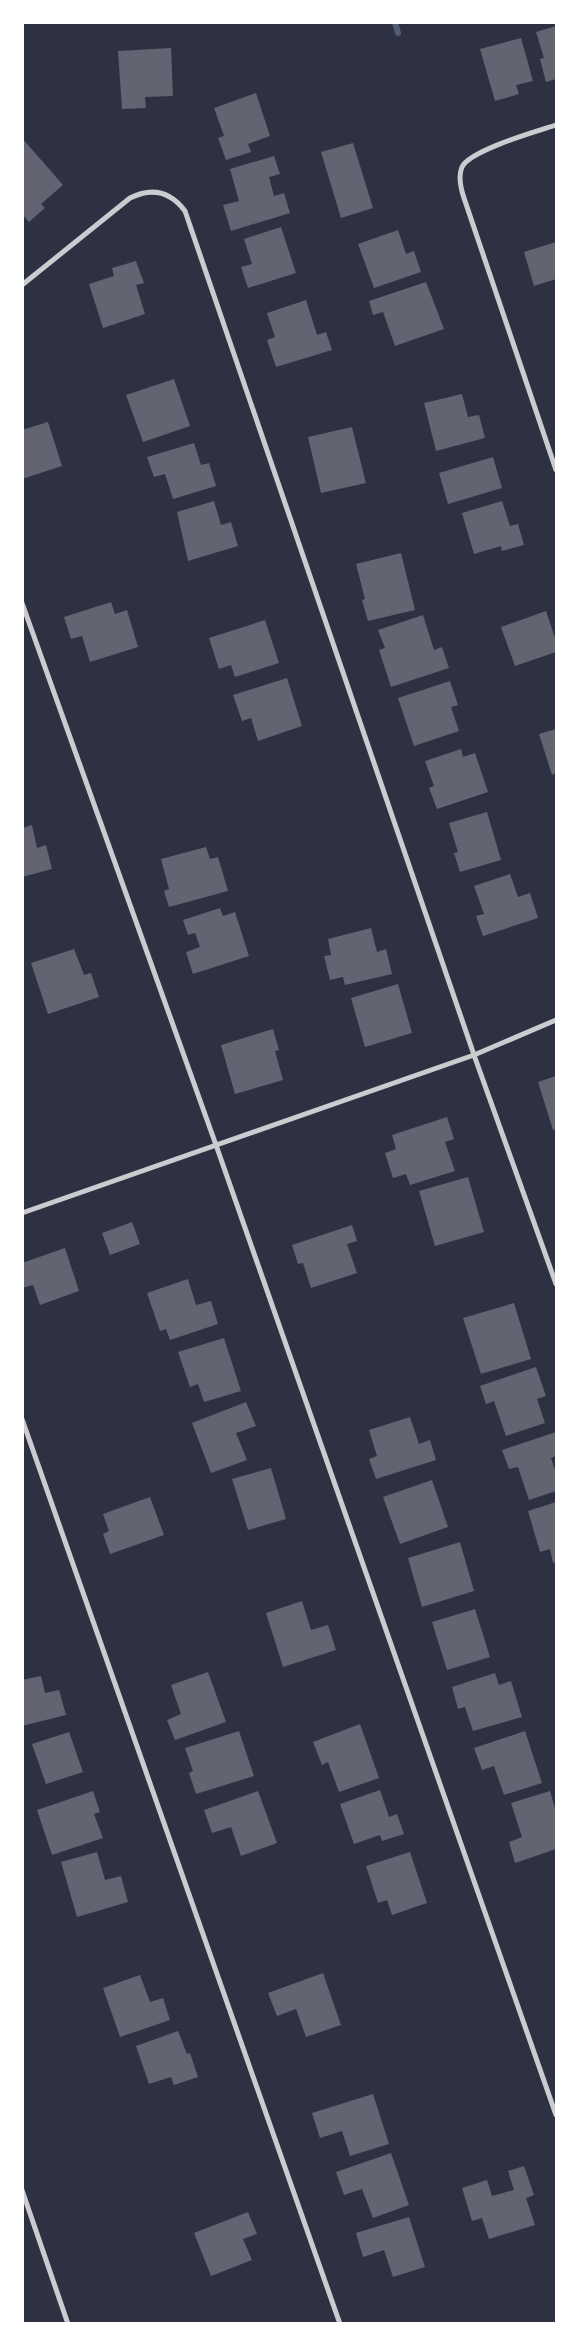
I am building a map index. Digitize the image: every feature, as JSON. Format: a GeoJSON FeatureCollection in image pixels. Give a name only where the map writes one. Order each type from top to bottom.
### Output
{"type":"FeatureCollection","features":[{"type":"Feature","properties":{"kind":"street"},"geometry":{"type":"LineString","coordinates":[[556,124],[483,151],[468,160],[462,168],[461,188],[556,470]]}},
{"type":"Feature","properties":{"kind":"street"},"geometry":{"type":"LineString","coordinates":[[22,285],[130,198],[144,193],[162,192],[171,196],[185,211],[474,1055],[556,1284]]}},
{"type":"Feature","properties":{"kind":"street"},"geometry":{"type":"LineString","coordinates":[[22,603],[216,1145],[556,2115]]}},
{"type":"Feature","properties":{"kind":"street"},"geometry":{"type":"LineString","coordinates":[[22,1214],[474,1055],[556,1020]]}},
{"type":"Feature","properties":{"kind":"street"},"geometry":{"type":"LineString","coordinates":[[22,1419],[340,2324]]}},
{"type":"Feature","properties":{"kind":"street"},"geometry":{"type":"LineString","coordinates":[[22,2190],[68,2324]]}},
{"type":"Feature","properties":{"kind":"building"},"geometry":{"type":"Polygon","coordinates":[[[556,26],[556,79],[546,82],[540,59],[544,58],[536,32],[556,26]]]}},
{"type":"Feature","properties":{"kind":"building"},"geometry":{"type":"Polygon","coordinates":[[[521,38],[533,81],[516,85],[519,94],[495,101],[480,49],[521,38]]]}},
{"type":"Feature","properties":{"kind":"building"},"geometry":{"type":"Polygon","coordinates":[[[171,48],[173,96],[145,97],[146,108],[122,109],[118,51],[171,48]]]}},
{"type":"Feature","properties":{"kind":"building"},"geometry":{"type":"Polygon","coordinates":[[[256,93],[270,136],[248,144],[251,152],[226,160],[218,138],[224,136],[214,108],[256,93]]]}},
{"type":"Feature","properties":{"kind":"building"},"geometry":{"type":"Polygon","coordinates":[[[22,138],[63,185],[41,204],[45,208],[29,222],[22,214],[22,138]]]}},
{"type":"Feature","properties":{"kind":"building"},"geometry":{"type":"Polygon","coordinates":[[[353,143],[373,208],[341,218],[321,152],[353,143]]]}},
{"type":"Feature","properties":{"kind":"building"},"geometry":{"type":"Polygon","coordinates":[[[274,156],[280,174],[269,177],[274,196],[284,193],[290,213],[231,231],[223,205],[239,201],[230,169],[274,156]]]}},
{"type":"Feature","properties":{"kind":"building"},"geometry":{"type":"Polygon","coordinates":[[[281,227],[296,273],[248,288],[241,267],[252,264],[244,239],[281,227]]]}},
{"type":"Feature","properties":{"kind":"building"},"geometry":{"type":"Polygon","coordinates":[[[398,230],[406,254],[414,251],[421,272],[374,288],[358,244],[398,230]]]}},
{"type":"Feature","properties":{"kind":"building"},"geometry":{"type":"Polygon","coordinates":[[[556,242],[556,279],[534,286],[524,252],[556,242]]]}},
{"type":"Feature","properties":{"kind":"building"},"geometry":{"type":"Polygon","coordinates":[[[136,261],[144,283],[136,285],[145,314],[103,328],[89,284],[114,276],[112,268],[136,261]]]}},
{"type":"Feature","properties":{"kind":"building"},"geometry":{"type":"Polygon","coordinates":[[[426,282],[444,329],[395,346],[383,312],[373,315],[369,301],[426,282]]]}},
{"type":"Feature","properties":{"kind":"building"},"geometry":{"type":"Polygon","coordinates":[[[306,300],[317,335],[326,332],[332,350],[276,367],[267,340],[275,337],[267,313],[306,300]]]}},
{"type":"Feature","properties":{"kind":"building"},"geometry":{"type":"Polygon","coordinates":[[[174,379],[190,426],[143,442],[126,395],[174,379]]]}},
{"type":"Feature","properties":{"kind":"building"},"geometry":{"type":"Polygon","coordinates":[[[462,394],[468,417],[479,415],[485,438],[436,451],[424,403],[462,394]]]}},
{"type":"Feature","properties":{"kind":"building"},"geometry":{"type":"Polygon","coordinates":[[[48,422],[62,466],[22,479],[22,430],[48,422]]]}},
{"type":"Feature","properties":{"kind":"building"},"geometry":{"type":"Polygon","coordinates":[[[352,427],[366,483],[321,493],[308,437],[352,427]]]}},
{"type":"Feature","properties":{"kind":"building"},"geometry":{"type":"Polygon","coordinates":[[[194,443],[201,465],[209,463],[216,486],[173,499],[165,474],[154,477],[147,457],[194,443]]]}},
{"type":"Feature","properties":{"kind":"building"},"geometry":{"type":"Polygon","coordinates":[[[493,457],[502,488],[448,504],[439,473],[493,457]]]}},
{"type":"Feature","properties":{"kind":"building"},"geometry":{"type":"Polygon","coordinates":[[[214,501],[221,525],[231,522],[238,546],[188,561],[177,512],[214,501]]]}},
{"type":"Feature","properties":{"kind":"building"},"geometry":{"type":"Polygon","coordinates":[[[502,501],[510,526],[518,524],[524,545],[502,551],[501,546],[474,554],[462,513],[502,501]]]}},
{"type":"Feature","properties":{"kind":"building"},"geometry":{"type":"Polygon","coordinates":[[[401,553],[415,610],[368,621],[362,600],[365,599],[356,564],[401,553]]]}},
{"type":"Feature","properties":{"kind":"building"},"geometry":{"type":"Polygon","coordinates":[[[111,602],[115,614],[127,610],[138,647],[90,662],[82,636],[71,639],[64,617],[111,602]]]}},
{"type":"Feature","properties":{"kind":"building"},"geometry":{"type":"Polygon","coordinates":[[[546,611],[556,641],[556,652],[515,666],[501,627],[546,611]]]}},
{"type":"Feature","properties":{"kind":"building"},"geometry":{"type":"Polygon","coordinates":[[[423,615],[434,650],[442,647],[449,668],[391,687],[379,650],[385,648],[378,630],[423,615]]]}},
{"type":"Feature","properties":{"kind":"building"},"geometry":{"type":"Polygon","coordinates":[[[265,620],[279,663],[235,677],[231,665],[219,669],[209,638],[265,620]]]}},
{"type":"Feature","properties":{"kind":"building"},"geometry":{"type":"Polygon","coordinates":[[[287,678],[302,726],[258,741],[251,718],[242,721],[233,695],[287,678]]]}},
{"type":"Feature","properties":{"kind":"building"},"geometry":{"type":"Polygon","coordinates":[[[450,681],[458,705],[451,707],[459,731],[414,746],[398,698],[450,681]]]}},
{"type":"Feature","properties":{"kind":"building"},"geometry":{"type":"Polygon","coordinates":[[[556,729],[556,773],[552,775],[539,734],[556,729]]]}},
{"type":"Feature","properties":{"kind":"building"},"geometry":{"type":"Polygon","coordinates":[[[461,749],[463,757],[475,753],[488,792],[437,809],[429,788],[434,786],[425,761],[461,749]]]}},
{"type":"Feature","properties":{"kind":"building"},"geometry":{"type":"Polygon","coordinates":[[[487,812],[501,860],[460,872],[454,853],[458,852],[449,823],[487,812]]]}},
{"type":"Feature","properties":{"kind":"building"},"geometry":{"type":"Polygon","coordinates":[[[32,825],[37,848],[46,845],[52,869],[22,877],[22,828],[32,825]]]}},
{"type":"Feature","properties":{"kind":"building"},"geometry":{"type":"Polygon","coordinates":[[[206,847],[210,859],[218,857],[228,891],[169,907],[164,891],[169,889],[161,859],[206,847]]]}},
{"type":"Feature","properties":{"kind":"building"},"geometry":{"type":"Polygon","coordinates":[[[510,874],[518,897],[530,893],[538,918],[483,936],[476,916],[484,914],[474,886],[510,874]]]}},
{"type":"Feature","properties":{"kind":"building"},"geometry":{"type":"Polygon","coordinates":[[[220,908],[223,916],[235,912],[249,956],[193,974],[186,952],[200,947],[195,933],[188,935],[183,920],[220,908]]]}},
{"type":"Feature","properties":{"kind":"building"},"geometry":{"type":"Polygon","coordinates":[[[371,928],[377,952],[386,949],[392,974],[345,985],[343,977],[330,980],[324,956],[331,955],[328,939],[371,928]]]}},
{"type":"Feature","properties":{"kind":"building"},"geometry":{"type":"Polygon","coordinates":[[[74,949],[84,975],[91,973],[99,997],[48,1014],[31,963],[74,949]]]}},
{"type":"Feature","properties":{"kind":"building"},"geometry":{"type":"Polygon","coordinates":[[[398,984],[412,1033],[365,1047],[351,998],[398,984]]]}},
{"type":"Feature","properties":{"kind":"building"},"geometry":{"type":"Polygon","coordinates":[[[273,1029],[279,1050],[275,1051],[283,1080],[235,1094],[221,1045],[273,1029]]]}},
{"type":"Feature","properties":{"kind":"building"},"geometry":{"type":"Polygon","coordinates":[[[556,1076],[556,1129],[553,1130],[538,1082],[556,1076]]]}},
{"type":"Feature","properties":{"kind":"building"},"geometry":{"type":"Polygon","coordinates":[[[447,1117],[454,1139],[445,1142],[455,1171],[410,1185],[406,1174],[393,1178],[385,1153],[396,1149],[392,1135],[447,1117]]]}},
{"type":"Feature","properties":{"kind":"building"},"geometry":{"type":"Polygon","coordinates":[[[468,1177],[484,1232],[435,1246],[419,1191],[468,1177]]]}},
{"type":"Feature","properties":{"kind":"building"},"geometry":{"type":"Polygon","coordinates":[[[132,1222],[140,1244],[110,1255],[102,1233],[132,1222]]]}},
{"type":"Feature","properties":{"kind":"building"},"geometry":{"type":"Polygon","coordinates":[[[352,1225],[357,1241],[347,1244],[357,1273],[311,1288],[303,1263],[298,1264],[292,1245],[352,1225]]]}},
{"type":"Feature","properties":{"kind":"building"},"geometry":{"type":"Polygon","coordinates":[[[65,1248],[79,1291],[40,1305],[33,1285],[22,1288],[22,1263],[65,1248]]]}},
{"type":"Feature","properties":{"kind":"building"},"geometry":{"type":"Polygon","coordinates":[[[188,1279],[196,1305],[211,1301],[218,1324],[170,1340],[166,1329],[160,1331],[147,1293],[188,1279]]]}},
{"type":"Feature","properties":{"kind":"building"},"geometry":{"type":"Polygon","coordinates":[[[514,1303],[531,1359],[481,1374],[463,1318],[514,1303]]]}},
{"type":"Feature","properties":{"kind":"building"},"geometry":{"type":"Polygon","coordinates":[[[224,1338],[241,1391],[204,1402],[198,1384],[190,1387],[178,1352],[224,1338]]]}},
{"type":"Feature","properties":{"kind":"building"},"geometry":{"type":"Polygon","coordinates":[[[536,1367],[546,1396],[537,1399],[545,1423],[506,1436],[494,1401],[486,1404],[480,1386],[536,1367]]]}},
{"type":"Feature","properties":{"kind":"building"},"geometry":{"type":"Polygon","coordinates":[[[246,1402],[256,1426],[236,1433],[247,1460],[211,1473],[192,1423],[246,1402]]]}},
{"type":"Feature","properties":{"kind":"building"},"geometry":{"type":"Polygon","coordinates":[[[410,1417],[419,1444],[430,1440],[436,1460],[376,1479],[369,1459],[377,1456],[369,1430],[410,1417]]]}},
{"type":"Feature","properties":{"kind":"building"},"geometry":{"type":"Polygon","coordinates":[[[556,1432],[556,1456],[551,1458],[556,1469],[556,1491],[529,1500],[518,1467],[509,1469],[502,1450],[556,1432]]]}},
{"type":"Feature","properties":{"kind":"building"},"geometry":{"type":"Polygon","coordinates":[[[271,1468],[286,1519],[248,1530],[232,1479],[271,1468]]]}},
{"type":"Feature","properties":{"kind":"building"},"geometry":{"type":"Polygon","coordinates":[[[432,1480],[448,1527],[400,1544],[383,1497],[432,1480]]]}},
{"type":"Feature","properties":{"kind":"building"},"geometry":{"type":"Polygon","coordinates":[[[150,1497],[164,1535],[110,1554],[103,1534],[109,1531],[103,1514],[150,1497]]]}},
{"type":"Feature","properties":{"kind":"building"},"geometry":{"type":"Polygon","coordinates":[[[556,1502],[556,1562],[553,1563],[550,1549],[540,1552],[528,1511],[556,1502]]]}},
{"type":"Feature","properties":{"kind":"building"},"geometry":{"type":"Polygon","coordinates":[[[460,1542],[474,1591],[422,1607],[408,1558],[460,1542]]]}},
{"type":"Feature","properties":{"kind":"building"},"geometry":{"type":"Polygon","coordinates":[[[302,1601],[311,1630],[328,1625],[336,1650],[283,1667],[266,1613],[302,1601]]]}},
{"type":"Feature","properties":{"kind":"building"},"geometry":{"type":"Polygon","coordinates":[[[475,1609],[490,1657],[447,1670],[432,1622],[475,1609]]]}},
{"type":"Feature","properties":{"kind":"building"},"geometry":{"type":"Polygon","coordinates":[[[208,1672],[226,1722],[175,1740],[167,1720],[181,1714],[171,1685],[208,1672]]]}},
{"type":"Feature","properties":{"kind":"building"},"geometry":{"type":"Polygon","coordinates":[[[495,1673],[499,1685],[511,1681],[522,1717],[473,1731],[465,1707],[458,1709],[452,1687],[495,1673]]]}},
{"type":"Feature","properties":{"kind":"building"},"geometry":{"type":"Polygon","coordinates":[[[41,1676],[45,1693],[59,1690],[66,1715],[22,1726],[22,1680],[41,1676]]]}},
{"type":"Feature","properties":{"kind":"building"},"geometry":{"type":"Polygon","coordinates":[[[360,1724],[379,1778],[339,1792],[328,1762],[322,1765],[313,1742],[360,1724]]]}},
{"type":"Feature","properties":{"kind":"building"},"geometry":{"type":"Polygon","coordinates":[[[239,1731],[254,1776],[196,1794],[189,1773],[193,1771],[185,1748],[239,1731]]]}},
{"type":"Feature","properties":{"kind":"building"},"geometry":{"type":"Polygon","coordinates":[[[525,1731],[542,1783],[504,1795],[494,1766],[482,1770],[474,1748],[525,1731]]]}},
{"type":"Feature","properties":{"kind":"building"},"geometry":{"type":"Polygon","coordinates":[[[69,1732],[83,1772],[46,1784],[32,1744],[69,1732]]]}},
{"type":"Feature","properties":{"kind":"building"},"geometry":{"type":"Polygon","coordinates":[[[380,1790],[389,1817],[397,1814],[404,1834],[382,1841],[380,1835],[354,1844],[340,1804],[380,1790]]]}},
{"type":"Feature","properties":{"kind":"building"},"geometry":{"type":"Polygon","coordinates":[[[93,1791],[100,1812],[94,1814],[103,1838],[52,1855],[37,1810],[93,1791]]]}},
{"type":"Feature","properties":{"kind":"building"},"geometry":{"type":"Polygon","coordinates":[[[258,1791],[277,1843],[241,1856],[231,1827],[212,1833],[204,1810],[258,1791]]]}},
{"type":"Feature","properties":{"kind":"building"},"geometry":{"type":"Polygon","coordinates":[[[550,1791],[556,1812],[556,1849],[515,1863],[509,1842],[522,1837],[511,1803],[550,1791]]]}},
{"type":"Feature","properties":{"kind":"building"},"geometry":{"type":"Polygon","coordinates":[[[97,1852],[105,1880],[121,1876],[128,1902],[77,1917],[61,1862],[97,1852]]]}},
{"type":"Feature","properties":{"kind":"building"},"geometry":{"type":"Polygon","coordinates":[[[410,1852],[427,1903],[392,1915],[387,1900],[378,1903],[366,1866],[410,1852]]]}},
{"type":"Feature","properties":{"kind":"building"},"geometry":{"type":"Polygon","coordinates":[[[323,1973],[341,2025],[306,2037],[296,2009],[277,2016],[268,1993],[323,1973]]]}},
{"type":"Feature","properties":{"kind":"building"},"geometry":{"type":"Polygon","coordinates":[[[140,1975],[150,2002],[163,1998],[170,2020],[120,2037],[103,1988],[140,1975]]]}},
{"type":"Feature","properties":{"kind":"building"},"geometry":{"type":"Polygon","coordinates":[[[178,2031],[187,2054],[190,2053],[198,2077],[174,2085],[171,2077],[149,2084],[136,2046],[178,2031]]]}},
{"type":"Feature","properties":{"kind":"building"},"geometry":{"type":"Polygon","coordinates":[[[373,2094],[389,2144],[350,2156],[342,2131],[320,2138],[312,2113],[373,2094]]]}},
{"type":"Feature","properties":{"kind":"building"},"geometry":{"type":"Polygon","coordinates":[[[391,2153],[409,2205],[373,2218],[362,2189],[344,2195],[336,2172],[391,2153]]]}},
{"type":"Feature","properties":{"kind":"building"},"geometry":{"type":"Polygon","coordinates":[[[524,2166],[534,2195],[526,2198],[535,2225],[489,2239],[482,2218],[472,2221],[462,2188],[487,2180],[492,2196],[514,2190],[508,2171],[524,2166]]]}},
{"type":"Feature","properties":{"kind":"building"},"geometry":{"type":"Polygon","coordinates":[[[248,2212],[257,2234],[243,2239],[252,2260],[211,2276],[194,2233],[248,2212]]]}},
{"type":"Feature","properties":{"kind":"building"},"geometry":{"type":"Polygon","coordinates":[[[409,2217],[425,2267],[393,2277],[384,2250],[363,2257],[356,2233],[409,2217]]]}},
{"type":"Feature","properties":{"kind":"waterway"},"geometry":{"type":"LineString","coordinates":[[395,22],[398,33]]}}]}
